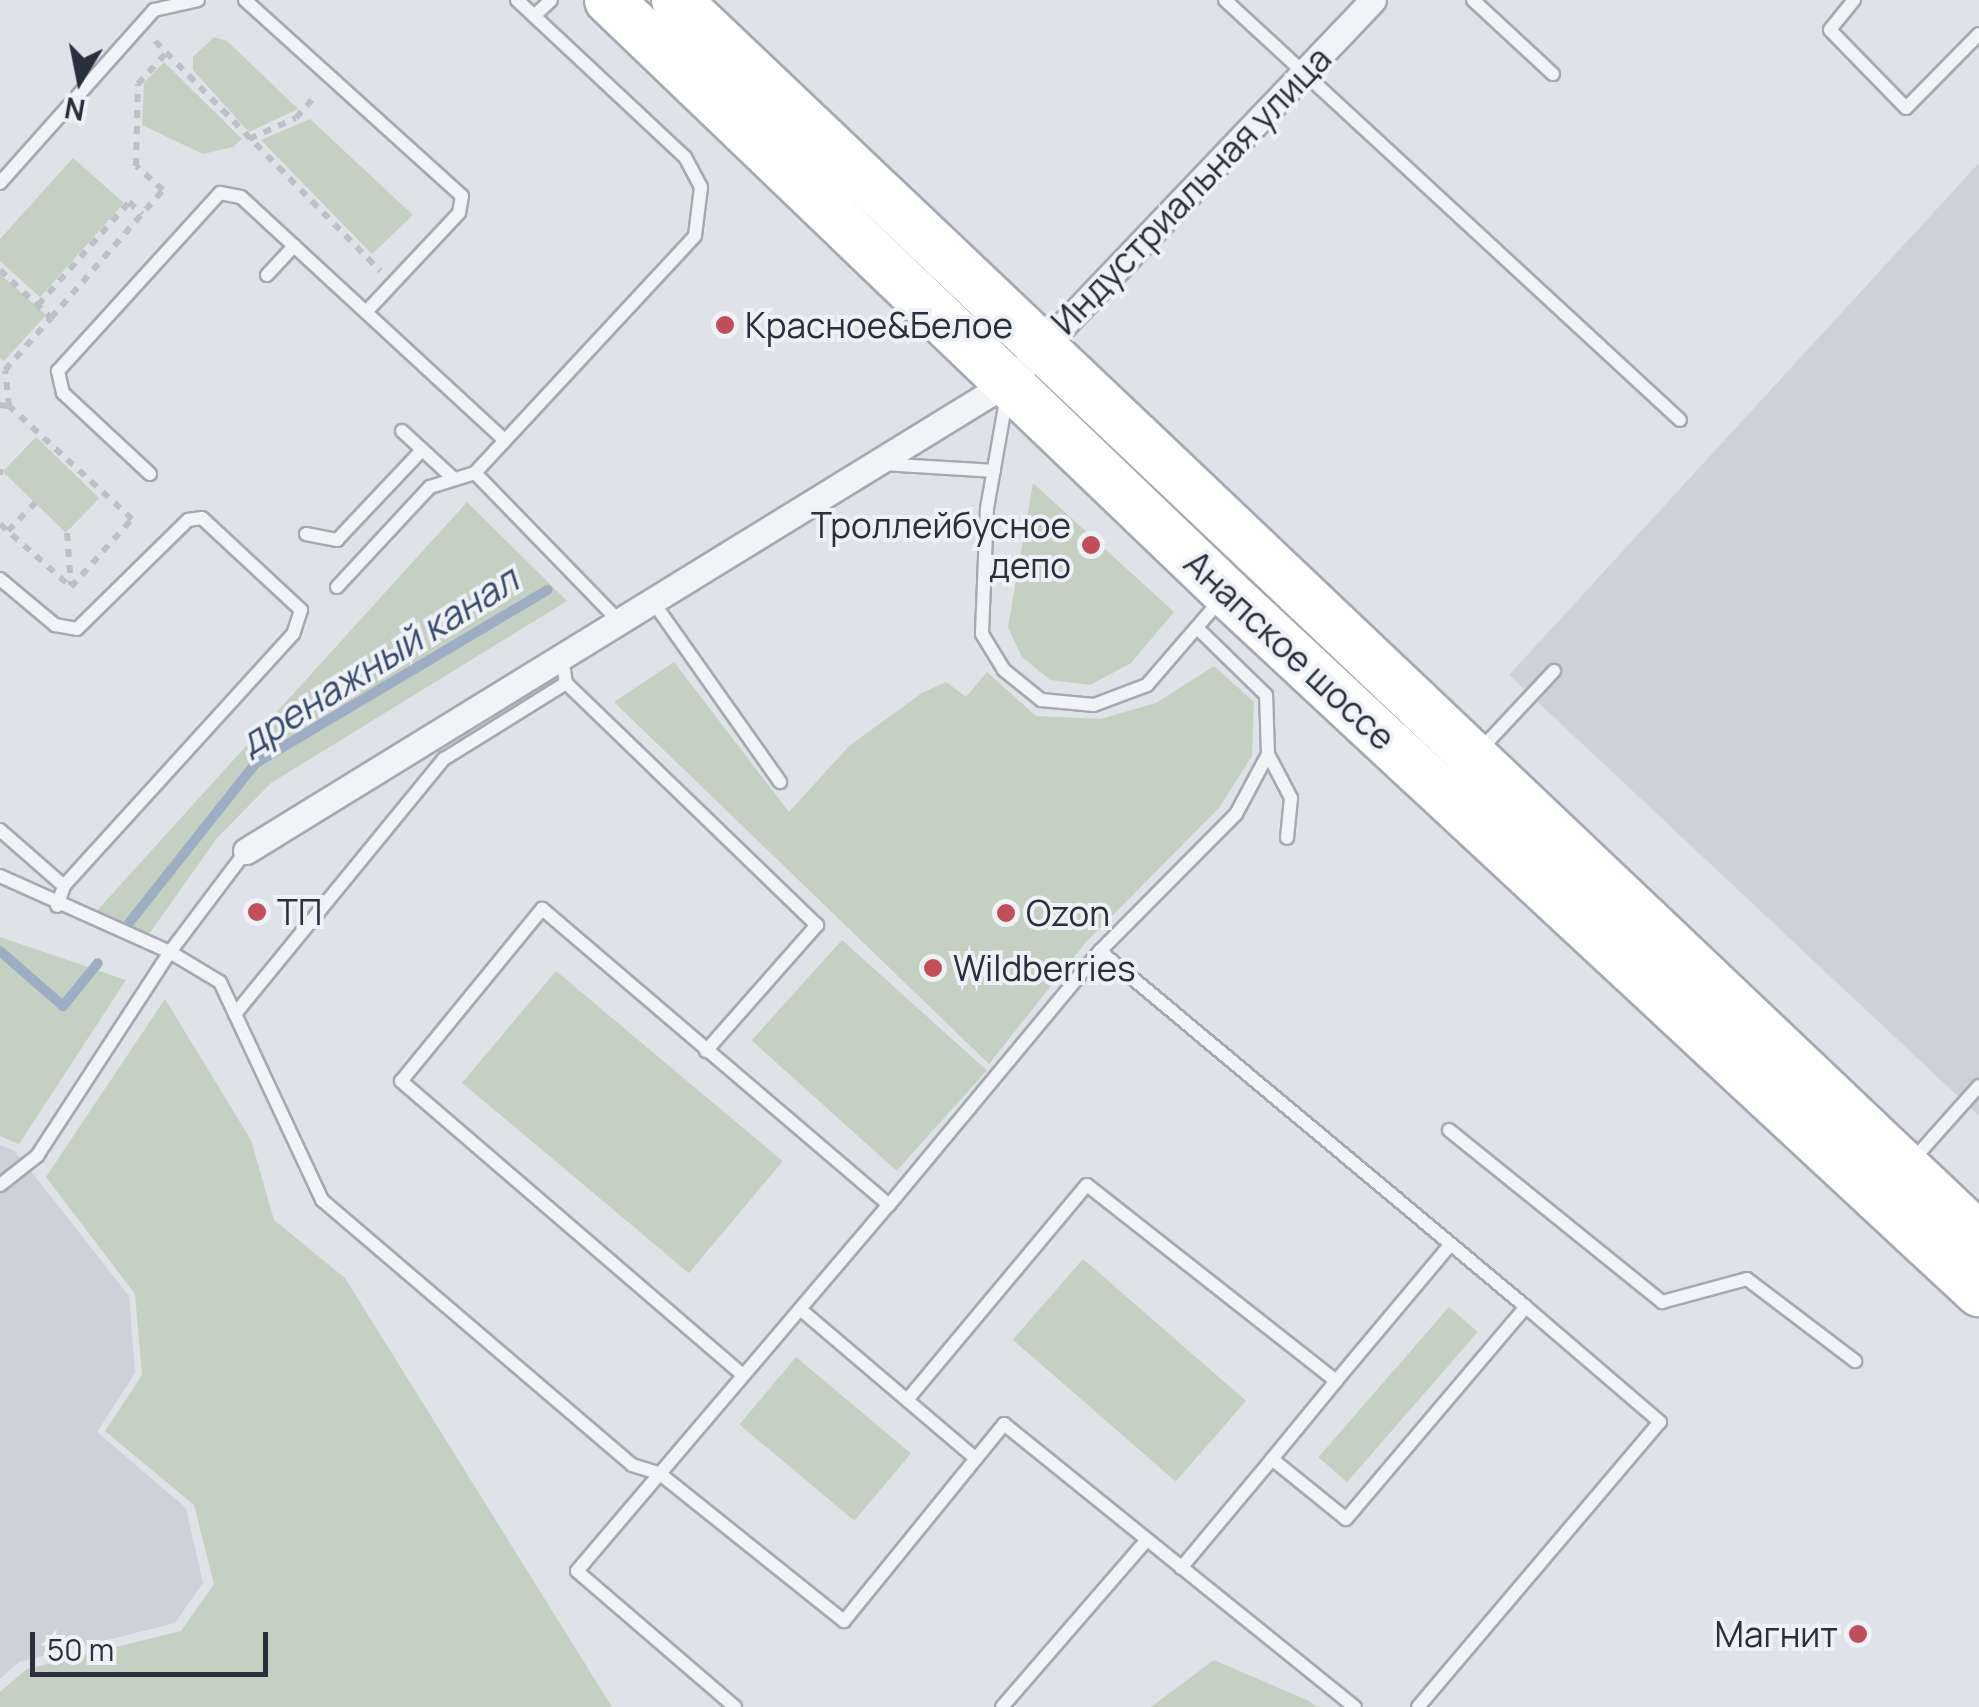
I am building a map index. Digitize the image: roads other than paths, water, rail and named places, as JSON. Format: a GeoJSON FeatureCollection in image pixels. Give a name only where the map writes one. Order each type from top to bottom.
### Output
{"type":"FeatureCollection","features":[{"type":"Feature","properties":{"kind":"highway","name":"Анапское шоссе"},"geometry":{"type":"LineString","coordinates":[[609,0],[1024,365],[1892,1182],[1979,1292]]}},
{"type":"Feature","properties":{"kind":"highway","name":"Анапское шоссе"},"geometry":{"type":"LineString","coordinates":[[676,0],[1024,365],[1212,610],[1457,774]]}},
{"type":"Feature","properties":{"kind":"highway","name":"Анапское шоссе"},"geometry":{"type":"LineString","coordinates":[[1892,1182],[1979,1238]]}},
{"type":"Feature","properties":{"kind":"street","name":"Индустриальная улица"},"geometry":{"type":"LineString","coordinates":[[246,851],[875,463],[1024,365],[1372,0]]}},
{"type":"Feature","properties":{"kind":"lane"},"geometry":{"type":"LineString","coordinates":[[0,183],[138,28],[152,5],[198,0]]}},
{"type":"Feature","properties":{"kind":"lane"},"geometry":{"type":"LineString","coordinates":[[245,0],[462,196],[459,213],[366,312]]}},
{"type":"Feature","properties":{"kind":"lane"},"geometry":{"type":"LineString","coordinates":[[336,587],[430,487],[475,474],[695,236],[702,211],[685,157],[517,0]]}},
{"type":"Feature","properties":{"kind":"lane"},"geometry":{"type":"LineString","coordinates":[[534,16],[551,0]]}},
{"type":"Feature","properties":{"kind":"lane"},"geometry":{"type":"LineString","coordinates":[[1224,0],[1680,420]]}},
{"type":"Feature","properties":{"kind":"lane"},"geometry":{"type":"LineString","coordinates":[[1472,0],[1552,74]]}},
{"type":"Feature","properties":{"kind":"lane"},"geometry":{"type":"LineString","coordinates":[[1854,0],[1830,30],[1906,108],[1979,34]]}},
{"type":"Feature","properties":{"kind":"lane"},"geometry":{"type":"LineString","coordinates":[[150,474],[63,393],[62,360],[220,193],[241,197],[504,441]]}},
{"type":"Feature","properties":{"kind":"lane"},"geometry":{"type":"LineString","coordinates":[[267,275],[294,246]]}},
{"type":"Feature","properties":{"kind":"lane"},"geometry":{"type":"LineString","coordinates":[[1024,365],[994,471],[982,634],[1004,670],[1041,700],[1094,705],[1148,685],[1212,610],[1266,695],[1268,754],[1291,798],[1287,838]]}},
{"type":"Feature","properties":{"kind":"lane"},"geometry":{"type":"LineString","coordinates":[[402,431],[454,480]]}},
{"type":"Feature","properties":{"kind":"lane"},"geometry":{"type":"LineString","coordinates":[[306,534],[342,536],[422,450]]}},
{"type":"Feature","properties":{"kind":"lane"},"geometry":{"type":"LineString","coordinates":[[875,463],[994,471]]}},
{"type":"Feature","properties":{"kind":"lane"},"geometry":{"type":"LineString","coordinates":[[475,474],[618,620]]}},
{"type":"Feature","properties":{"kind":"lane"},"geometry":{"type":"LineString","coordinates":[[0,579],[55,624],[77,629],[188,520],[202,518],[301,610],[294,634],[64,886],[57,906]]}},
{"type":"Feature","properties":{"kind":"lane"},"geometry":{"type":"LineString","coordinates":[[652,599],[780,782]]}},
{"type":"Feature","properties":{"kind":"lane"},"geometry":{"type":"LineString","coordinates":[[561,654],[566,684],[817,925],[706,1051]]}},
{"type":"Feature","properties":{"kind":"lane"},"geometry":{"type":"LineString","coordinates":[[1457,774],[1554,671]]}},
{"type":"Feature","properties":{"kind":"lane"},"geometry":{"type":"LineString","coordinates":[[235,1014],[444,759],[566,684]]}},
{"type":"Feature","properties":{"kind":"lane"},"geometry":{"type":"LineString","coordinates":[[735,1707],[576,1572],[1100,952],[1236,814],[1268,754]]}},
{"type":"Feature","properties":{"kind":"lane"},"geometry":{"type":"LineString","coordinates":[[0,830],[64,886]]}},
{"type":"Feature","properties":{"kind":"lane"},"geometry":{"type":"LineString","coordinates":[[0,1185],[38,1156],[170,952],[246,851]]}},
{"type":"Feature","properties":{"kind":"lane"},"geometry":{"type":"LineString","coordinates":[[0,876],[57,906],[170,952],[220,982],[322,1200],[632,1465],[659,1472],[844,1621],[1004,1424],[1355,1707]]}},
{"type":"Feature","properties":{"kind":"lane"},"geometry":{"type":"LineString","coordinates":[[744,1375],[401,1081],[542,909],[889,1205]]}},
{"type":"Feature","properties":{"kind":"lane"},"geometry":{"type":"LineString","coordinates":[[1100,952],[1660,1422],[1418,1707]]}},
{"type":"Feature","properties":{"kind":"lane"},"geometry":{"type":"LineString","coordinates":[[1892,1182],[1979,1086]]}},
{"type":"Feature","properties":{"kind":"lane"},"geometry":{"type":"LineString","coordinates":[[1449,1130],[1662,1302],[1747,1279],[1855,1361]]}},
{"type":"Feature","properties":{"kind":"lane"},"geometry":{"type":"LineString","coordinates":[[907,1400],[1086,1185],[1336,1381]]}},
{"type":"Feature","properties":{"kind":"lane"},"geometry":{"type":"LineString","coordinates":[[1181,1568],[1450,1245]]}},
{"type":"Feature","properties":{"kind":"lane"},"geometry":{"type":"LineString","coordinates":[[1272,1459],[1346,1519],[1526,1307]]}},
{"type":"Feature","properties":{"kind":"lane"},"geometry":{"type":"LineString","coordinates":[[800,1309],[976,1458]]}},
{"type":"Feature","properties":{"kind":"lane"},"geometry":{"type":"LineString","coordinates":[[1002,1707],[1146,1540]]}},
{"type":"Feature","properties":{"kind":"waterway","name":"дренажный канал"},"geometry":{"type":"LineString","coordinates":[[129,923],[256,763],[547,590]]}},
{"type":"Feature","properties":{"kind":"waterway","name":"дренажный канал"},"geometry":{"type":"LineString","coordinates":[[0,951],[63,1006],[98,963]]}},
{"type":"Feature","properties":{"kind":"place","name":"Красное&Белое"},"geometry":{"type":"Point","coordinates":[725,325]}},
{"type":"Feature","properties":{"kind":"place","name":"Троллейбусное депо"},"geometry":{"type":"Point","coordinates":[1091,545]}},
{"type":"Feature","properties":{"kind":"place","name":"ТП"},"geometry":{"type":"Point","coordinates":[257,912]}},
{"type":"Feature","properties":{"kind":"place","name":"Ozon"},"geometry":{"type":"Point","coordinates":[1006,913]}},
{"type":"Feature","properties":{"kind":"place","name":"Wildberries"},"geometry":{"type":"Point","coordinates":[933,968]}},
{"type":"Feature","properties":{"kind":"place","name":"Магнит"},"geometry":{"type":"Point","coordinates":[1858,1634]}}]}
